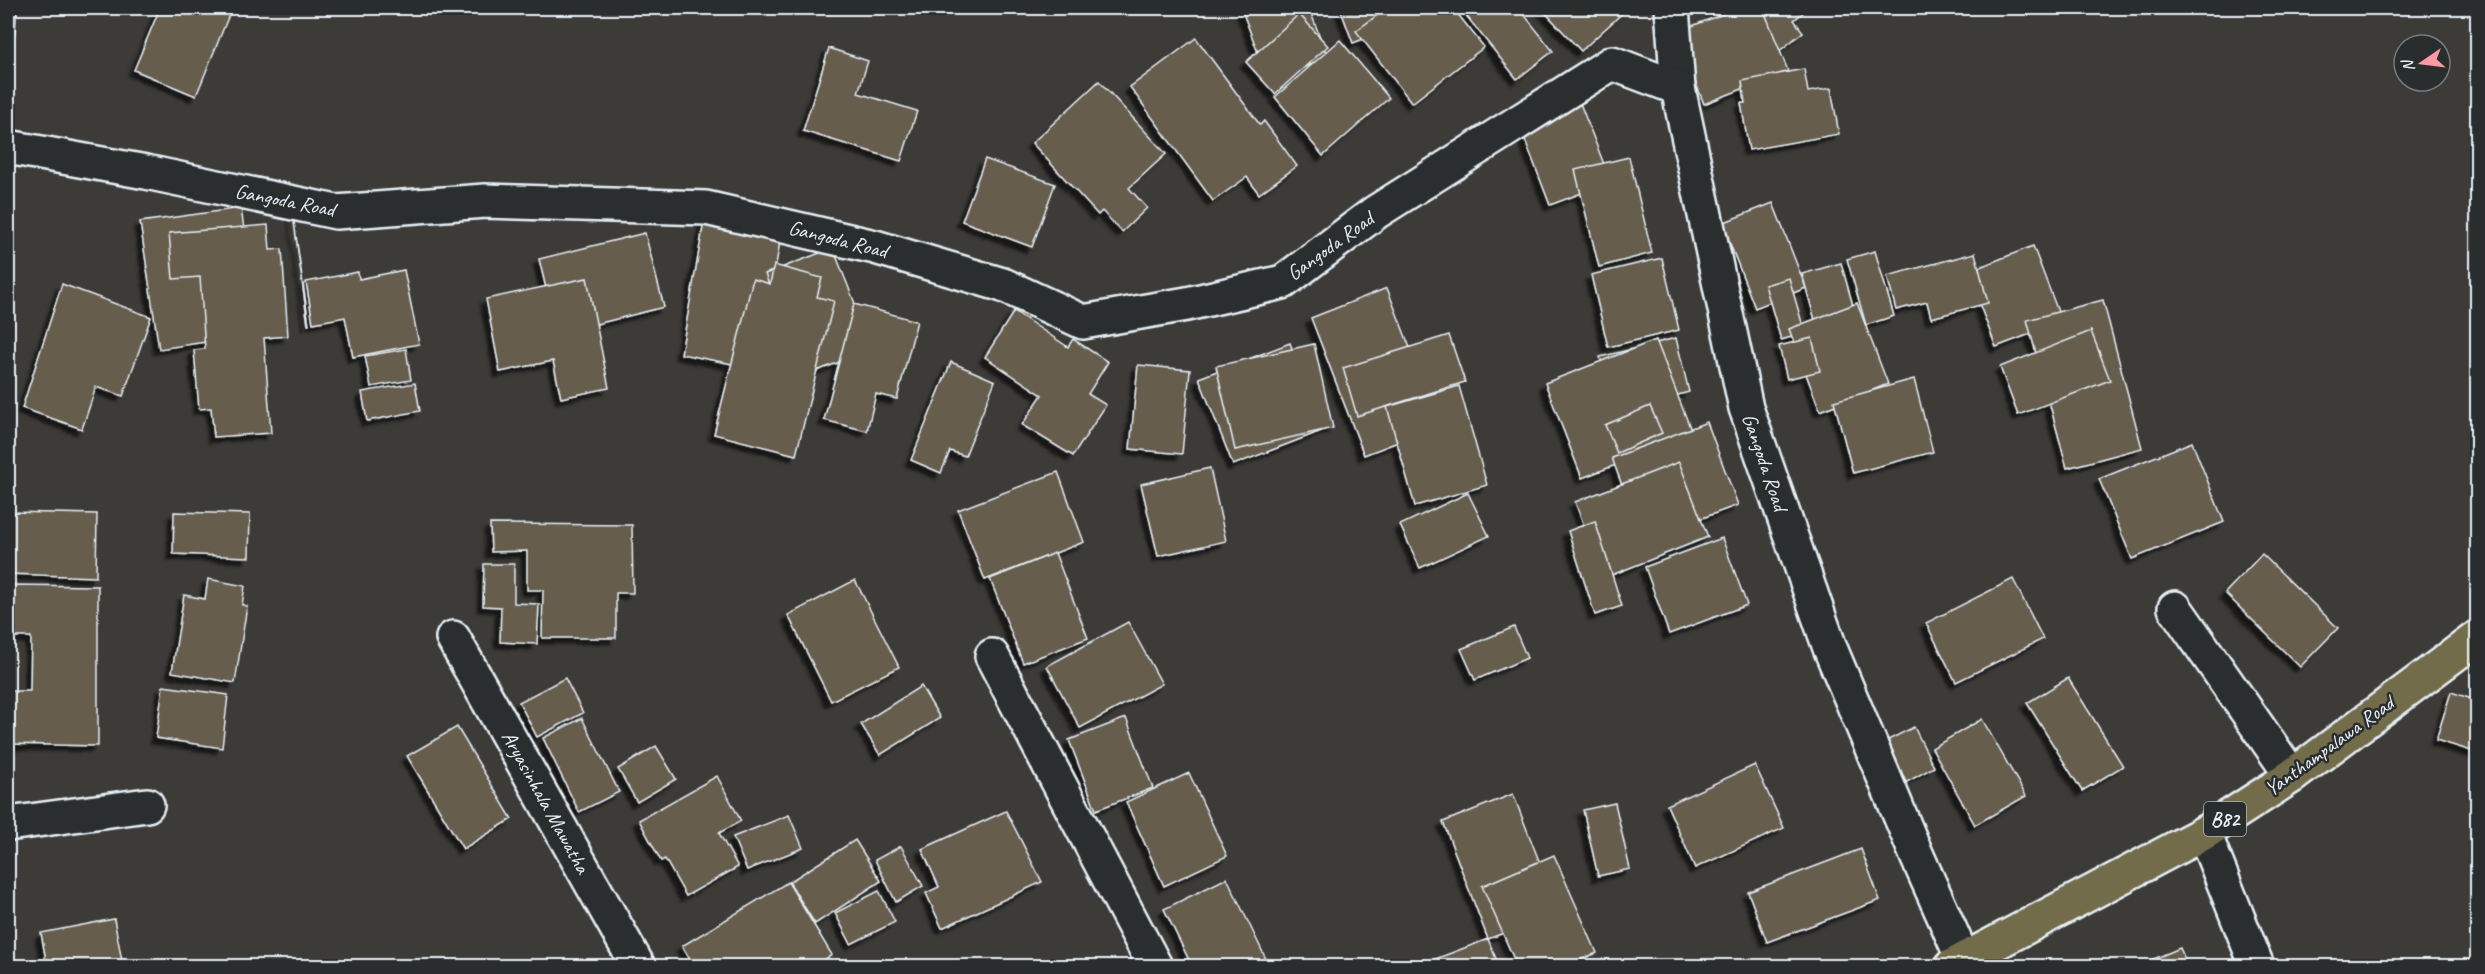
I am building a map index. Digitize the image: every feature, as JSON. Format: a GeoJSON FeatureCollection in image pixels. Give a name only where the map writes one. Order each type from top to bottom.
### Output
{"type":"FeatureCollection","features":[{"type":"Feature","properties":{"kind":"main road","name":"Yanthampalawa Road"},"geometry":{"type":"LineString","coordinates":[[1958,962],[2204,833],[2292,776],[2478,637]]}},
{"type":"Feature","properties":{"kind":"street"},"geometry":{"type":"LineString","coordinates":[[1672,8],[1678,88]]}},
{"type":"Feature","properties":{"kind":"street","name":"Gangoda Road"},"geometry":{"type":"LineString","coordinates":[[8,147],[146,172],[336,212],[485,201],[706,208],[875,247],[1003,285],[1083,322],[1187,304],[1283,282],[1376,212],[1612,63],[1678,88],[1746,408],[1830,648],[1917,856],[1958,962]]}},
{"type":"Feature","properties":{"kind":"street"},"geometry":{"type":"LineString","coordinates":[[2175,608],[2292,776]]}},
{"type":"Feature","properties":{"kind":"street","name":"Aryasinhala Mawatha"},"geometry":{"type":"LineString","coordinates":[[453,638],[638,966]]}},
{"type":"Feature","properties":{"kind":"street"},"geometry":{"type":"LineString","coordinates":[[992,656],[1155,966]]}},
{"type":"Feature","properties":{"kind":"street"},"geometry":{"type":"LineString","coordinates":[[8,824],[147,805]]}},
{"type":"Feature","properties":{"kind":"street"},"geometry":{"type":"LineString","coordinates":[[2204,833],[2256,966]]}},
{"type":"Feature","properties":{"kind":"building"},"geometry":{"type":"Polygon","coordinates":[[[8,8],[17,8],[11,73],[8,73],[8,8]]]}},
{"type":"Feature","properties":{"kind":"building"},"geometry":{"type":"Polygon","coordinates":[[[160,8],[210,8],[229,15],[196,96],[134,70],[160,8]]]}},
{"type":"Feature","properties":{"kind":"building"},"geometry":{"type":"Polygon","coordinates":[[[1241,8],[1309,8],[1328,58],[1269,81],[1241,8]]]}},
{"type":"Feature","properties":{"kind":"building"},"geometry":{"type":"Polygon","coordinates":[[[1340,8],[1406,8],[1411,21],[1353,43],[1340,8]]]}},
{"type":"Feature","properties":{"kind":"building"},"geometry":{"type":"Polygon","coordinates":[[[1387,8],[1453,8],[1484,47],[1412,103],[1356,31],[1387,8]]]}},
{"type":"Feature","properties":{"kind":"building"},"geometry":{"type":"Polygon","coordinates":[[[1471,8],[1519,8],[1553,51],[1517,79],[1464,13],[1471,8]]]}},
{"type":"Feature","properties":{"kind":"building"},"geometry":{"type":"Polygon","coordinates":[[[1541,8],[1628,8],[1581,51],[1541,8]]]}},
{"type":"Feature","properties":{"kind":"building"},"geometry":{"type":"Polygon","coordinates":[[[1711,8],[1800,8],[1804,12],[1794,20],[1803,32],[1778,52],[1769,42],[1760,49],[1746,32],[1737,39],[1711,8]]]}},
{"type":"Feature","properties":{"kind":"building"},"geometry":{"type":"Polygon","coordinates":[[[1739,8],[1763,8],[1788,71],[1704,104],[1676,32],[1739,8]]]}},
{"type":"Feature","properties":{"kind":"building"},"geometry":{"type":"Polygon","coordinates":[[[1299,14],[1328,46],[1275,94],[1246,62],[1299,14]]]}},
{"type":"Feature","properties":{"kind":"building"},"geometry":{"type":"Polygon","coordinates":[[[1196,38],[1260,125],[1264,121],[1297,166],[1259,194],[1247,177],[1213,201],[1130,87],[1196,38]]]}},
{"type":"Feature","properties":{"kind":"building"},"geometry":{"type":"Polygon","coordinates":[[[1340,40],[1389,98],[1323,156],[1275,97],[1340,40]]]}},
{"type":"Feature","properties":{"kind":"building"},"geometry":{"type":"Polygon","coordinates":[[[829,48],[868,61],[858,93],[917,111],[901,161],[803,131],[829,48]]]}},
{"type":"Feature","properties":{"kind":"building"},"geometry":{"type":"Polygon","coordinates":[[[1804,69],[1808,92],[1831,88],[1839,134],[1749,150],[1741,103],[1745,103],[1742,81],[1804,69]]]}},
{"type":"Feature","properties":{"kind":"building"},"geometry":{"type":"Polygon","coordinates":[[[1099,81],[1166,154],[1129,188],[1147,208],[1122,232],[1102,211],[1098,215],[1032,143],[1099,81]]]}},
{"type":"Feature","properties":{"kind":"building"},"geometry":{"type":"Polygon","coordinates":[[[1574,88],[1611,182],[1550,205],[1514,111],[1574,88]]]}},
{"type":"Feature","properties":{"kind":"building"},"geometry":{"type":"Polygon","coordinates":[[[1629,157],[1652,253],[1599,267],[1575,170],[1629,157]]]}},
{"type":"Feature","properties":{"kind":"building"},"geometry":{"type":"Polygon","coordinates":[[[985,159],[1055,184],[1032,247],[962,221],[985,159]]]}},
{"type":"Feature","properties":{"kind":"building"},"geometry":{"type":"Polygon","coordinates":[[[1773,203],[1806,288],[1755,308],[1722,223],[1773,203]]]}},
{"type":"Feature","properties":{"kind":"building"},"geometry":{"type":"Polygon","coordinates":[[[241,208],[259,334],[159,349],[140,222],[241,208]]]}},
{"type":"Feature","properties":{"kind":"building"},"geometry":{"type":"Polygon","coordinates":[[[293,215],[309,325],[308,325],[293,215]]]}},
{"type":"Feature","properties":{"kind":"building"},"geometry":{"type":"Polygon","coordinates":[[[705,216],[782,230],[758,369],[681,354],[705,216]]]}},
{"type":"Feature","properties":{"kind":"building"},"geometry":{"type":"Polygon","coordinates":[[[268,225],[270,250],[282,249],[288,336],[264,338],[271,433],[214,437],[211,408],[199,409],[194,350],[205,349],[200,277],[173,279],[169,233],[268,225]]]}},
{"type":"Feature","properties":{"kind":"building"},"geometry":{"type":"Polygon","coordinates":[[[645,233],[664,307],[557,334],[539,259],[645,233]]]}},
{"type":"Feature","properties":{"kind":"building"},"geometry":{"type":"Polygon","coordinates":[[[2033,246],[2062,322],[1996,347],[1967,272],[2033,246]]]}},
{"type":"Feature","properties":{"kind":"building"},"geometry":{"type":"Polygon","coordinates":[[[833,248],[873,349],[804,376],[765,274],[833,248]]]}},
{"type":"Feature","properties":{"kind":"building"},"geometry":{"type":"Polygon","coordinates":[[[1875,251],[1894,316],[1866,325],[1847,259],[1875,251]]]}},
{"type":"Feature","properties":{"kind":"building"},"geometry":{"type":"Polygon","coordinates":[[[1975,253],[1988,303],[1931,318],[1927,302],[1896,310],[1887,276],[1975,253]]]}},
{"type":"Feature","properties":{"kind":"building"},"geometry":{"type":"Polygon","coordinates":[[[1662,258],[1679,330],[1608,347],[1591,275],[1662,258]]]}},
{"type":"Feature","properties":{"kind":"building"},"geometry":{"type":"Polygon","coordinates":[[[1841,263],[1866,352],[1827,362],[1802,274],[1841,263]]]}},
{"type":"Feature","properties":{"kind":"building"},"geometry":{"type":"Polygon","coordinates":[[[774,265],[822,278],[817,297],[834,301],[796,455],[714,434],[753,279],[770,284],[774,265]]]}},
{"type":"Feature","properties":{"kind":"building"},"geometry":{"type":"Polygon","coordinates":[[[404,270],[419,344],[353,357],[345,317],[313,323],[306,282],[358,272],[359,279],[404,270]]]}},
{"type":"Feature","properties":{"kind":"building"},"geometry":{"type":"Polygon","coordinates":[[[587,278],[609,388],[561,398],[553,361],[500,372],[486,299],[587,278]]]}},
{"type":"Feature","properties":{"kind":"building"},"geometry":{"type":"Polygon","coordinates":[[[1789,278],[1805,333],[1781,340],[1765,285],[1789,278]]]}},
{"type":"Feature","properties":{"kind":"building"},"geometry":{"type":"Polygon","coordinates":[[[62,284],[151,317],[123,396],[96,387],[82,429],[22,408],[62,284]]]}},
{"type":"Feature","properties":{"kind":"building"},"geometry":{"type":"Polygon","coordinates":[[[1387,288],[1440,426],[1364,455],[1311,318],[1387,288]]]}},
{"type":"Feature","properties":{"kind":"building"},"geometry":{"type":"Polygon","coordinates":[[[2103,300],[2142,448],[2067,468],[2027,320],[2103,300]]]}},
{"type":"Feature","properties":{"kind":"building"},"geometry":{"type":"Polygon","coordinates":[[[1857,303],[1888,384],[1820,411],[1789,329],[1857,303]]]}},
{"type":"Feature","properties":{"kind":"building"},"geometry":{"type":"Polygon","coordinates":[[[854,304],[917,321],[897,399],[876,394],[867,431],[824,420],[854,304]]]}},
{"type":"Feature","properties":{"kind":"building"},"geometry":{"type":"Polygon","coordinates":[[[1014,311],[1068,347],[1073,339],[1108,362],[1088,394],[1106,405],[1073,456],[1022,425],[1042,395],[985,357],[1014,311]]]}},
{"type":"Feature","properties":{"kind":"building"},"geometry":{"type":"Polygon","coordinates":[[[2091,331],[2110,380],[2018,415],[2000,367],[2091,331]]]}},
{"type":"Feature","properties":{"kind":"building"},"geometry":{"type":"Polygon","coordinates":[[[1449,335],[1465,382],[1357,416],[1343,368],[1449,335]]]}},
{"type":"Feature","properties":{"kind":"building"},"geometry":{"type":"Polygon","coordinates":[[[1676,338],[1689,392],[1615,412],[1600,357],[1676,338]]]}},
{"type":"Feature","properties":{"kind":"building"},"geometry":{"type":"Polygon","coordinates":[[[1812,338],[1820,371],[1787,379],[1779,346],[1812,338]]]}},
{"type":"Feature","properties":{"kind":"building"},"geometry":{"type":"Polygon","coordinates":[[[1656,340],[1693,435],[1582,478],[1545,383],[1656,340]]]}},
{"type":"Feature","properties":{"kind":"building"},"geometry":{"type":"Polygon","coordinates":[[[1290,343],[1324,430],[1233,465],[1199,378],[1290,343]]]}},
{"type":"Feature","properties":{"kind":"building"},"geometry":{"type":"Polygon","coordinates":[[[1314,344],[1333,428],[1235,450],[1216,366],[1314,344]]]}},
{"type":"Feature","properties":{"kind":"building"},"geometry":{"type":"Polygon","coordinates":[[[406,349],[411,380],[371,387],[365,356],[406,349]]]}},
{"type":"Feature","properties":{"kind":"building"},"geometry":{"type":"Polygon","coordinates":[[[951,362],[995,381],[965,456],[950,451],[941,473],[911,460],[951,362]]]}},
{"type":"Feature","properties":{"kind":"building"},"geometry":{"type":"Polygon","coordinates":[[[1138,365],[1190,370],[1182,454],[1130,449],[1138,365]]]}},
{"type":"Feature","properties":{"kind":"building"},"geometry":{"type":"Polygon","coordinates":[[[1914,379],[1933,452],[1853,473],[1834,401],[1914,379]]]}},
{"type":"Feature","properties":{"kind":"building"},"geometry":{"type":"Polygon","coordinates":[[[415,383],[420,411],[367,421],[362,392],[415,383]]]}},
{"type":"Feature","properties":{"kind":"building"},"geometry":{"type":"Polygon","coordinates":[[[1459,386],[1487,485],[1415,506],[1387,407],[1459,386]]]}},
{"type":"Feature","properties":{"kind":"building"},"geometry":{"type":"Polygon","coordinates":[[[1650,406],[1662,433],[1617,453],[1605,425],[1650,406]]]}},
{"type":"Feature","properties":{"kind":"building"},"geometry":{"type":"Polygon","coordinates":[[[1707,422],[1738,505],[1642,540],[1612,458],[1707,422]]]}},
{"type":"Feature","properties":{"kind":"building"},"geometry":{"type":"Polygon","coordinates":[[[2192,442],[2224,522],[2132,559],[2099,479],[2192,442]]]}},
{"type":"Feature","properties":{"kind":"building"},"geometry":{"type":"Polygon","coordinates":[[[1679,462],[1708,537],[1604,578],[1575,502],[1679,462]]]}},
{"type":"Feature","properties":{"kind":"building"},"geometry":{"type":"Polygon","coordinates":[[[1210,468],[1226,541],[1158,556],[1141,484],[1210,468]]]}},
{"type":"Feature","properties":{"kind":"building"},"geometry":{"type":"Polygon","coordinates":[[[1058,472],[1084,542],[985,580],[958,510],[1058,472]]]}},
{"type":"Feature","properties":{"kind":"building"},"geometry":{"type":"Polygon","coordinates":[[[1468,493],[1489,536],[1420,568],[1400,525],[1468,493]]]}},
{"type":"Feature","properties":{"kind":"building"},"geometry":{"type":"Polygon","coordinates":[[[10,512],[97,514],[96,577],[8,574],[10,512]]]}},
{"type":"Feature","properties":{"kind":"building"},"geometry":{"type":"Polygon","coordinates":[[[174,512],[250,514],[249,557],[173,554],[174,512]]]}},
{"type":"Feature","properties":{"kind":"building"},"geometry":{"type":"Polygon","coordinates":[[[1595,521],[1622,606],[1595,615],[1568,531],[1595,521]]]}},
{"type":"Feature","properties":{"kind":"building"},"geometry":{"type":"Polygon","coordinates":[[[490,524],[632,525],[633,593],[616,593],[616,638],[542,638],[543,590],[527,590],[527,551],[491,552],[490,524]]]}},
{"type":"Feature","properties":{"kind":"building"},"geometry":{"type":"Polygon","coordinates":[[[1722,538],[1747,605],[1669,634],[1645,567],[1722,538]]]}},
{"type":"Feature","properties":{"kind":"building"},"geometry":{"type":"Polygon","coordinates":[[[1055,553],[1088,638],[1023,663],[990,579],[1055,553]]]}},
{"type":"Feature","properties":{"kind":"building"},"geometry":{"type":"Polygon","coordinates":[[[2262,554],[2338,628],[2300,667],[2225,593],[2262,554]]]}},
{"type":"Feature","properties":{"kind":"building"},"geometry":{"type":"Polygon","coordinates":[[[484,564],[514,564],[514,603],[539,604],[537,644],[500,642],[501,607],[483,606],[484,564]]]}},
{"type":"Feature","properties":{"kind":"building"},"geometry":{"type":"Polygon","coordinates":[[[208,579],[245,586],[242,605],[247,606],[235,683],[172,672],[184,595],[205,599],[208,579]]]}},
{"type":"Feature","properties":{"kind":"building"},"geometry":{"type":"Polygon","coordinates":[[[2013,579],[2043,639],[1956,682],[1926,623],[2013,579]]]}},
{"type":"Feature","properties":{"kind":"building"},"geometry":{"type":"Polygon","coordinates":[[[855,580],[899,667],[831,701],[788,615],[855,580]]]}},
{"type":"Feature","properties":{"kind":"building"},"geometry":{"type":"Polygon","coordinates":[[[8,585],[98,586],[98,746],[8,744],[8,691],[30,691],[31,637],[8,637],[8,585]]]}},
{"type":"Feature","properties":{"kind":"building"},"geometry":{"type":"Polygon","coordinates":[[[1128,622],[1162,684],[1080,728],[1047,666],[1128,622]]]}},
{"type":"Feature","properties":{"kind":"building"},"geometry":{"type":"Polygon","coordinates":[[[1514,627],[1527,658],[1475,680],[1461,649],[1514,627]]]}},
{"type":"Feature","properties":{"kind":"building"},"geometry":{"type":"Polygon","coordinates":[[[565,678],[583,713],[537,737],[519,702],[565,678]]]}},
{"type":"Feature","properties":{"kind":"building"},"geometry":{"type":"Polygon","coordinates":[[[2068,678],[2123,766],[2082,791],[2027,703],[2068,678]]]}},
{"type":"Feature","properties":{"kind":"building"},"geometry":{"type":"Polygon","coordinates":[[[163,686],[228,695],[222,748],[156,738],[163,686]]]}},
{"type":"Feature","properties":{"kind":"building"},"geometry":{"type":"Polygon","coordinates":[[[921,686],[940,718],[880,755],[861,724],[921,686]]]}},
{"type":"Feature","properties":{"kind":"building"},"geometry":{"type":"Polygon","coordinates":[[[2451,692],[2478,701],[2478,753],[2436,740],[2451,692]]]}},
{"type":"Feature","properties":{"kind":"building"},"geometry":{"type":"Polygon","coordinates":[[[582,718],[619,792],[579,812],[543,738],[582,718]]]}},
{"type":"Feature","properties":{"kind":"building"},"geometry":{"type":"Polygon","coordinates":[[[1126,718],[1153,788],[1096,810],[1069,740],[1126,718]]]}},
{"type":"Feature","properties":{"kind":"building"},"geometry":{"type":"Polygon","coordinates":[[[1982,719],[2026,796],[1975,825],[1932,748],[1982,719]]]}},
{"type":"Feature","properties":{"kind":"building"},"geometry":{"type":"Polygon","coordinates":[[[457,727],[512,819],[463,849],[407,756],[457,727]]]}},
{"type":"Feature","properties":{"kind":"building"},"geometry":{"type":"Polygon","coordinates":[[[1914,727],[1934,767],[1905,783],[1884,742],[1914,727]]]}},
{"type":"Feature","properties":{"kind":"building"},"geometry":{"type":"Polygon","coordinates":[[[656,746],[676,779],[637,802],[618,769],[656,746]]]}},
{"type":"Feature","properties":{"kind":"building"},"geometry":{"type":"Polygon","coordinates":[[[1755,765],[1784,828],[1695,868],[1667,805],[1755,765]]]}},
{"type":"Feature","properties":{"kind":"building"},"geometry":{"type":"Polygon","coordinates":[[[1189,773],[1227,856],[1164,886],[1126,802],[1189,773]]]}},
{"type":"Feature","properties":{"kind":"building"},"geometry":{"type":"Polygon","coordinates":[[[717,776],[741,821],[719,833],[738,867],[686,896],[665,859],[661,861],[639,820],[717,776]]]}},
{"type":"Feature","properties":{"kind":"building"},"geometry":{"type":"Polygon","coordinates":[[[1513,794],[1559,912],[1488,939],[1443,822],[1513,794]]]}},
{"type":"Feature","properties":{"kind":"building"},"geometry":{"type":"Polygon","coordinates":[[[1615,803],[1630,869],[1598,876],[1583,810],[1615,803]]]}},
{"type":"Feature","properties":{"kind":"building"},"geometry":{"type":"Polygon","coordinates":[[[1006,811],[1042,882],[942,928],[926,893],[939,887],[922,849],[1006,811]]]}},
{"type":"Feature","properties":{"kind":"building"},"geometry":{"type":"Polygon","coordinates":[[[789,815],[803,848],[747,870],[733,837],[789,815]]]}},
{"type":"Feature","properties":{"kind":"building"},"geometry":{"type":"Polygon","coordinates":[[[855,840],[881,881],[815,924],[789,882],[855,840]]]}},
{"type":"Feature","properties":{"kind":"building"},"geometry":{"type":"Polygon","coordinates":[[[901,846],[923,886],[896,902],[875,860],[901,846]]]}},
{"type":"Feature","properties":{"kind":"building"},"geometry":{"type":"Polygon","coordinates":[[[1861,849],[1880,900],[1767,942],[1748,892],[1861,849]]]}},
{"type":"Feature","properties":{"kind":"building"},"geometry":{"type":"Polygon","coordinates":[[[1554,855],[1597,953],[1565,966],[1517,966],[1482,886],[1554,855]]]}},
{"type":"Feature","properties":{"kind":"building"},"geometry":{"type":"Polygon","coordinates":[[[1227,878],[1268,963],[1261,966],[1192,966],[1164,909],[1227,878]]]}},
{"type":"Feature","properties":{"kind":"building"},"geometry":{"type":"Polygon","coordinates":[[[788,882],[832,955],[814,966],[694,966],[682,946],[788,882]]]}},
{"type":"Feature","properties":{"kind":"building"},"geometry":{"type":"Polygon","coordinates":[[[879,891],[895,922],[851,944],[835,913],[879,891]]]}},
{"type":"Feature","properties":{"kind":"building"},"geometry":{"type":"Polygon","coordinates":[[[114,919],[123,966],[47,966],[41,933],[114,919]]]}},
{"type":"Feature","properties":{"kind":"building"},"geometry":{"type":"Polygon","coordinates":[[[1488,939],[1499,966],[1417,966],[1488,939]]]}},
{"type":"Feature","properties":{"kind":"building"},"geometry":{"type":"Polygon","coordinates":[[[2180,948],[2188,966],[2137,966],[2180,948]]]}}]}
